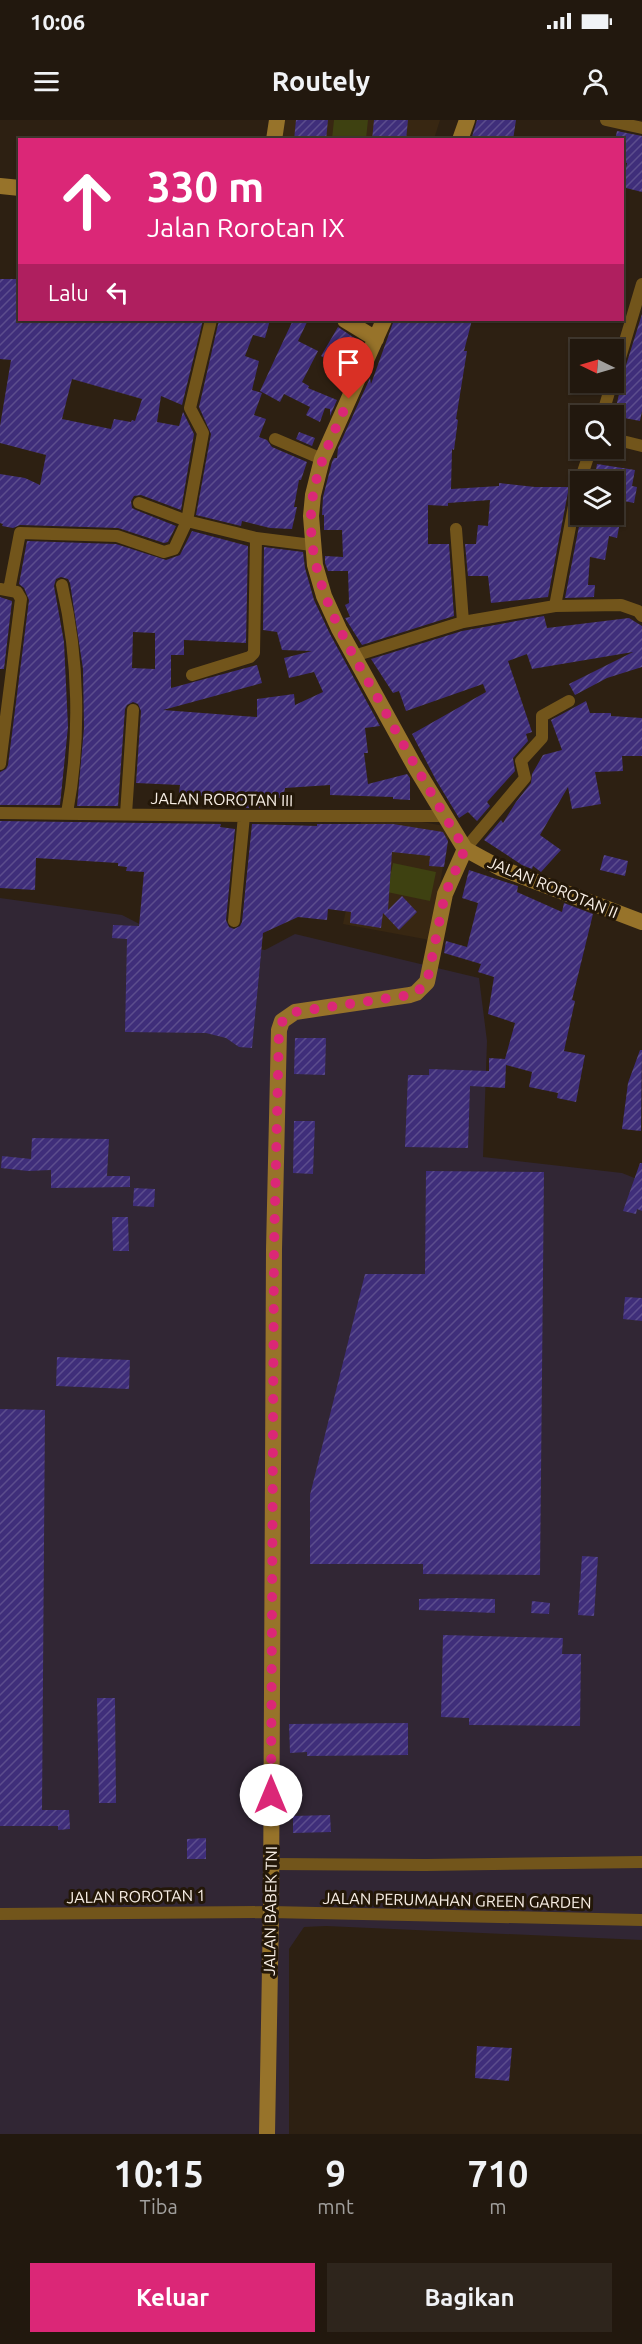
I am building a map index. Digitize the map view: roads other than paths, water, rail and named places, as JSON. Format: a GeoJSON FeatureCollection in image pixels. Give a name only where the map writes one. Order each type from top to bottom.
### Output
{"type":"FeatureCollection","features":[{"type":"Feature","properties":{"kind":"street"},"geometry":{"type":"LineString","coordinates":[[274,138],[277,120]]}},
{"type":"Feature","properties":{"kind":"street"},"geometry":{"type":"LineString","coordinates":[[461,138],[467,120]]}},
{"type":"Feature","properties":{"kind":"street"},"geometry":{"type":"LineString","coordinates":[[606,120],[642,128]]}},
{"type":"Feature","properties":{"kind":"street"},"geometry":{"type":"LineString","coordinates":[[0,186],[18,188]]}},
{"type":"Feature","properties":{"kind":"street"},"geometry":{"type":"LineString","coordinates":[[624,344],[642,284]]}},
{"type":"Feature","properties":{"kind":"street"},"geometry":{"type":"LineString","coordinates":[[0,764],[21,599],[19,593],[4,589],[20,533],[117,536],[168,552],[174,549],[187,521],[203,433],[190,408],[211,321]]}},
{"type":"Feature","properties":{"kind":"street"},"geometry":{"type":"LineString","coordinates":[[347,321],[376,339]]}},
{"type":"Feature","properties":{"kind":"street"},"geometry":{"type":"LineString","coordinates":[[384,321],[322,459],[313,495],[311,516],[315,565],[324,596],[354,656],[465,849],[525,778],[521,761],[542,738],[542,716],[569,701]]}},
{"type":"Feature","properties":{"kind":"street"},"geometry":{"type":"LineString","coordinates":[[275,440],[322,459]]}},
{"type":"Feature","properties":{"kind":"street"},"geometry":{"type":"LineString","coordinates":[[624,442],[642,446]]}},
{"type":"Feature","properties":{"kind":"street"},"geometry":{"type":"LineString","coordinates":[[555,606],[577,490],[587,459]]}},
{"type":"Feature","properties":{"kind":"street"},"geometry":{"type":"LineString","coordinates":[[139,503],[187,521],[256,538],[312,545]]}},
{"type":"Feature","properties":{"kind":"street"},"geometry":{"type":"LineString","coordinates":[[456,529],[463,622]]}},
{"type":"Feature","properties":{"kind":"street"},"geometry":{"type":"LineString","coordinates":[[192,675],[250,657],[254,653],[256,538]]}},
{"type":"Feature","properties":{"kind":"street"},"geometry":{"type":"LineString","coordinates":[[62,585],[68,612],[76,718],[67,813]]}},
{"type":"Feature","properties":{"kind":"street"},"geometry":{"type":"LineString","coordinates":[[354,656],[463,622],[555,606],[621,605],[638,611],[642,616]]}},
{"type":"Feature","properties":{"kind":"street"},"geometry":{"type":"LineString","coordinates":[[126,814],[133,710]]}},
{"type":"Feature","properties":{"kind":"street","name":"JALAN ROROTAN III"},"geometry":{"type":"LineString","coordinates":[[0,813],[444,816]]}},
{"type":"Feature","properties":{"kind":"street"},"geometry":{"type":"LineString","coordinates":[[234,921],[244,816]]}},
{"type":"Feature","properties":{"kind":"street","name":"JALAN ROROTAN II"},"geometry":{"type":"LineString","coordinates":[[465,849],[500,868],[642,922]]}},
{"type":"Feature","properties":{"kind":"street","name":"JALAN BABEK TNI"},"geometry":{"type":"LineString","coordinates":[[267,2134],[271,1908],[274,1249],[279,1030],[286,1016],[295,1012],[410,995],[423,988],[427,982],[445,894],[465,849]]}},
{"type":"Feature","properties":{"kind":"street"},"geometry":{"type":"LineString","coordinates":[[271,1868],[642,1862]]}},
{"type":"Feature","properties":{"kind":"street","name":"JALAN ROROTAN 1"},"geometry":{"type":"LineString","coordinates":[[0,1914],[271,1908]]}},
{"type":"Feature","properties":{"kind":"street","name":"JALAN PERUMAHAN GREEN GARDEN"},"geometry":{"type":"LineString","coordinates":[[271,1908],[642,1920]]}}]}
